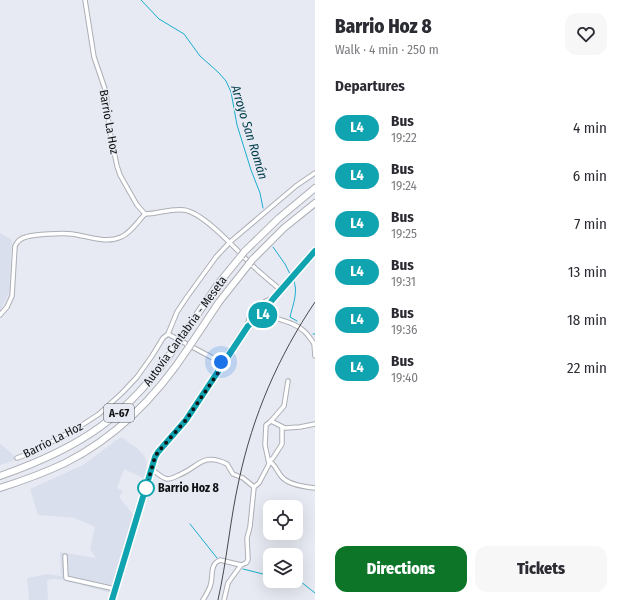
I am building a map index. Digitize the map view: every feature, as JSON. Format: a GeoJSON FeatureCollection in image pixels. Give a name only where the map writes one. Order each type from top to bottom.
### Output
{"type":"FeatureCollection","features":[{"type":"Feature","properties":{"kind":"highway","name":"Autovía Cantabria - Meseta"},"geometry":{"type":"LineString","coordinates":[[0,476],[40,461],[75,444],[116,416],[144,388],[162,366],[218,284],[243,254],[279,218],[315,188]]}},
{"type":"Feature","properties":{"kind":"highway","name":"Autovía Cantabria - Meseta"},"geometry":{"type":"LineString","coordinates":[[0,488],[45,472],[74,458],[116,430],[137,412],[152,397],[172,372],[222,297],[250,262],[284,228],[315,203]]}},
{"type":"Feature","properties":{"kind":"highway"},"geometry":{"type":"LineString","coordinates":[[0,473],[31,462],[40,461]]}},
{"type":"Feature","properties":{"kind":"highway"},"geometry":{"type":"LineString","coordinates":[[0,492],[11,488],[14,484]]}},
{"type":"Feature","properties":{"kind":"street","name":"Barrio La Hoz"},"geometry":{"type":"LineString","coordinates":[[85,0],[96,65],[106,92],[109,126],[117,166],[137,205],[145,214]]}},
{"type":"Feature","properties":{"kind":"street","name":"Barrio La Hoz"},"geometry":{"type":"LineString","coordinates":[[17,458],[31,453],[72,432],[99,414],[122,393],[152,356],[163,338],[168,334],[177,312],[204,272],[230,242],[296,186],[315,173]]}},
{"type":"Feature","properties":{"kind":"street"},"geometry":{"type":"LineString","coordinates":[[0,315],[10,302],[13,288],[15,246],[27,236],[72,234],[102,240],[116,239],[127,233],[145,214],[176,210],[185,210],[194,213],[230,242],[255,268],[281,290]]}},
{"type":"Feature","properties":{"kind":"street"},"geometry":{"type":"LineString","coordinates":[[248,326],[261,316],[273,299],[315,251]]}},
{"type":"Feature","properties":{"kind":"street"},"geometry":{"type":"LineString","coordinates":[[112,600],[155,457],[186,420],[224,364],[248,326],[252,309],[273,299]]}},
{"type":"Feature","properties":{"kind":"street"},"geometry":{"type":"LineString","coordinates":[[258,307],[262,309],[261,316]]}},
{"type":"Feature","properties":{"kind":"street"},"geometry":{"type":"LineString","coordinates":[[251,315],[254,318],[261,316],[293,324],[305,332],[314,344],[315,356]]}},
{"type":"Feature","properties":{"kind":"street"},"geometry":{"type":"LineString","coordinates":[[168,334],[224,364]]}},
{"type":"Feature","properties":{"kind":"street"},"geometry":{"type":"LineString","coordinates":[[288,381],[284,406],[265,427],[264,445],[266,454],[269,461],[283,478],[301,487],[315,488]]}},
{"type":"Feature","properties":{"kind":"street"},"geometry":{"type":"LineString","coordinates":[[271,421],[282,427],[300,428],[315,424]]}},
{"type":"Feature","properties":{"kind":"street"},"geometry":{"type":"LineString","coordinates":[[224,600],[228,583],[241,565],[246,563],[248,560],[247,538],[250,526],[254,487],[259,483],[269,464],[269,461],[273,458],[282,444],[282,427]]}},
{"type":"Feature","properties":{"kind":"street"},"geometry":{"type":"LineString","coordinates":[[151,469],[164,478],[172,478],[185,473],[201,461],[212,460],[227,464],[233,474],[243,478],[254,487]]}},
{"type":"Feature","properties":{"kind":"street"},"geometry":{"type":"LineString","coordinates":[[65,556],[66,578],[115,589]]}},
{"type":"Feature","properties":{"kind":"street"},"geometry":{"type":"LineString","coordinates":[[203,600],[212,583],[214,564],[217,561],[220,560],[241,565]]}},
{"type":"Feature","properties":{"kind":"shaded area"},"geometry":{"type":"Polygon","coordinates":[[[0,233],[12,240],[9,293],[0,311],[0,233]]]}},
{"type":"Feature","properties":{"kind":"shaded area"},"geometry":{"type":"Polygon","coordinates":[[[121,437],[137,448],[147,462],[145,479],[124,469],[117,488],[123,491],[119,497],[134,516],[111,593],[54,579],[47,580],[48,600],[29,600],[27,578],[48,574],[61,576],[60,552],[96,558],[90,549],[95,527],[75,518],[38,515],[30,489],[83,465],[121,437]]]}},
{"type":"Feature","properties":{"kind":"shaded area"},"geometry":{"type":"Polygon","coordinates":[[[0,444],[15,457],[16,460],[0,465],[0,444]]]}},
{"type":"Feature","properties":{"kind":"waterway","name":"Arroyo San Román"},"geometry":{"type":"LineString","coordinates":[[141,0],[159,19],[184,34],[200,56],[226,81],[231,92],[237,125],[260,193],[263,208]]}},
{"type":"Feature","properties":{"kind":"waterway","name":"Arroyo San Román"},"geometry":{"type":"LineString","coordinates":[[273,247],[285,264],[291,276]]}},
{"type":"Feature","properties":{"kind":"waterway","name":"Arroyo San Román"},"geometry":{"type":"LineString","coordinates":[[293,279],[295,284],[295,293],[290,317],[297,321]]}},
{"type":"Feature","properties":{"kind":"waterway"},"geometry":{"type":"LineString","coordinates":[[190,524],[217,558]]}},
{"type":"Feature","properties":{"kind":"waterway"},"geometry":{"type":"LineString","coordinates":[[243,569],[263,574]]}},
{"type":"Feature","properties":{"kind":"waterway"},"geometry":{"type":"LineString","coordinates":[[303,584],[315,593]]}},
{"type":"Feature","properties":{"kind":"railway"},"geometry":{"type":"LineString","coordinates":[[218,600],[236,495],[245,456],[259,410],[278,365],[315,302]]}},
{"type":"Feature","properties":{"kind":"bus line","name":"L4"},"geometry":{"type":"LineString","coordinates":[[112,600],[155,457],[186,420],[248,326],[262,317],[263,312],[273,299],[315,251]]}},
{"type":"Feature","properties":{"kind":"place","name":"Barrio Hoz 8"},"geometry":{"type":"Point","coordinates":[146,488]}},
{"type":"Feature","properties":{"kind":"route"},"geometry":{"type":"LineString","coordinates":[[146,488],[155,457],[186,420],[224,364],[221,362]]}}]}
